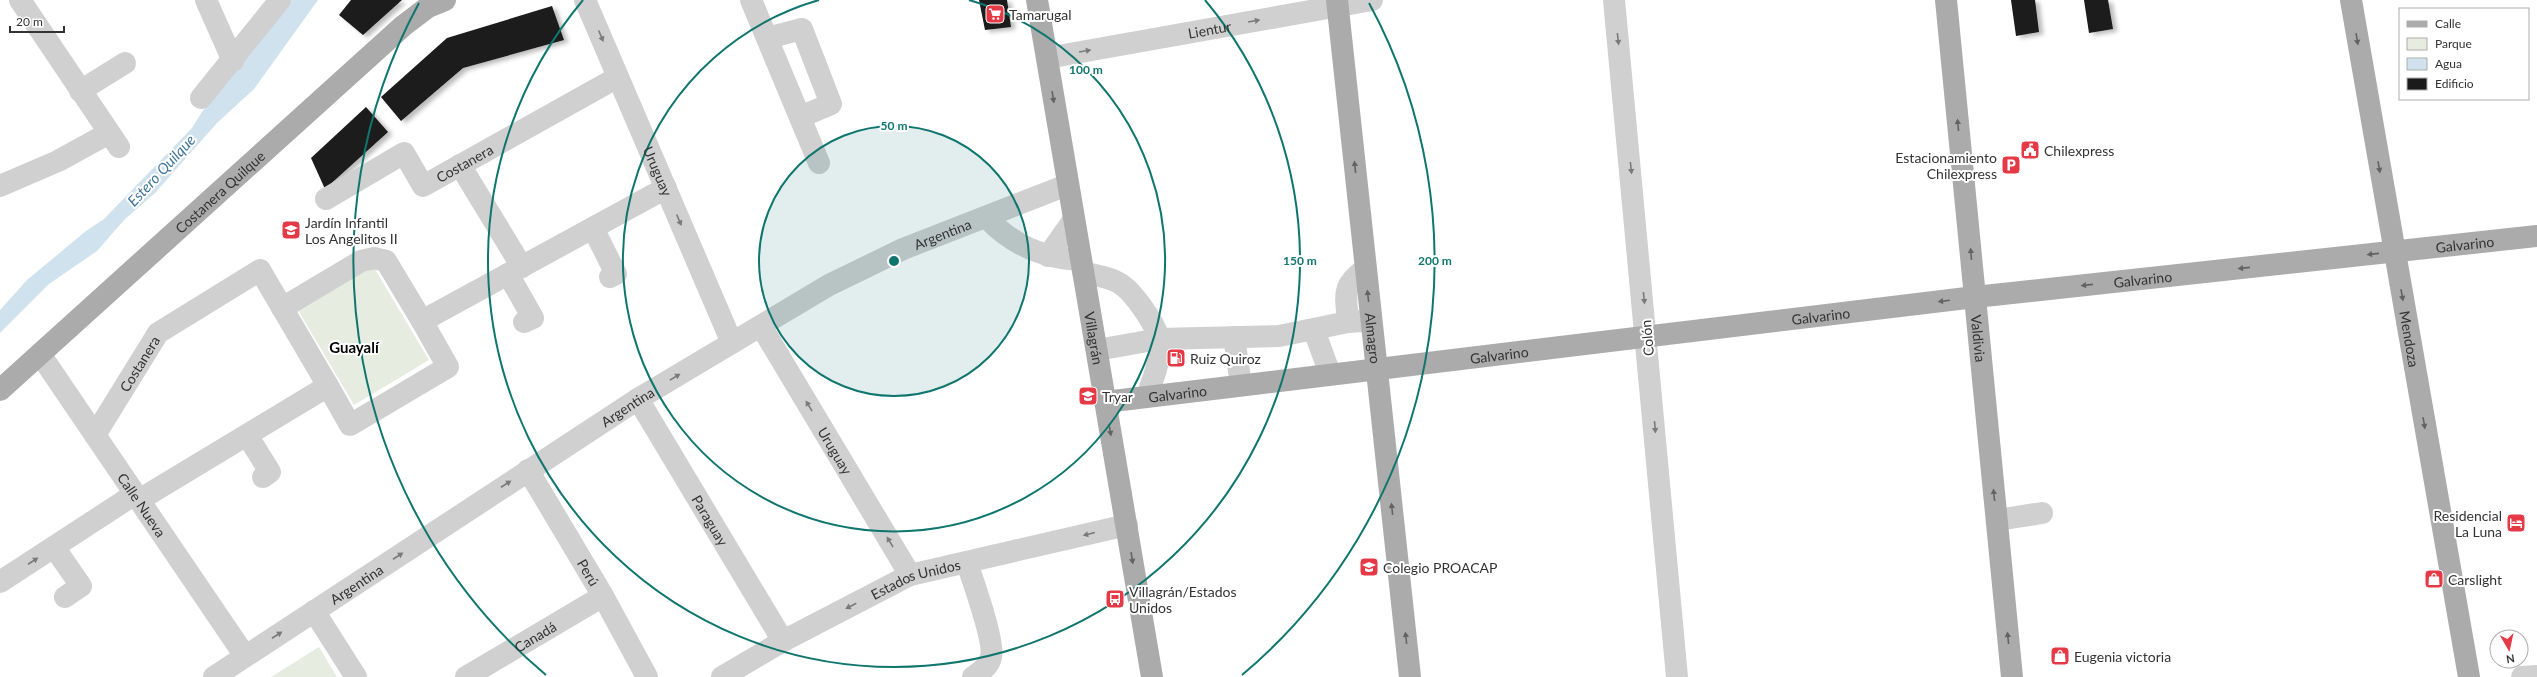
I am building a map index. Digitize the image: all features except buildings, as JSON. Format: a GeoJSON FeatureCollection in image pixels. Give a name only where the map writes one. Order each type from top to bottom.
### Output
{"type":"FeatureCollection","features":[{"type":"Feature","properties":{"kind":"main road","name":"Costanera Quilque"},"geometry":{"type":"LineString","coordinates":[[0,390],[403,26],[428,7],[445,0]]}},
{"type":"Feature","properties":{"kind":"main road","name":"Villagrán"},"geometry":{"type":"LineString","coordinates":[[1037,0],[1067,184],[1097,350],[1152,677]]}},
{"type":"Feature","properties":{"kind":"main road","name":"Valdivia"},"geometry":{"type":"LineString","coordinates":[[1946,0],[2012,677]]}},
{"type":"Feature","properties":{"kind":"main road","name":"Mendoza"},"geometry":{"type":"LineString","coordinates":[[2351,0],[2468,677]]}},
{"type":"Feature","properties":{"kind":"main road","name":"Almagro"},"geometry":{"type":"LineString","coordinates":[[1337,3],[1410,677]]}},
{"type":"Feature","properties":{"kind":"main road","name":"Galvarino"},"geometry":{"type":"LineString","coordinates":[[1105,402],[1647,335],[1975,297],[2537,236]]}},
{"type":"Feature","properties":{"kind":"street"},"geometry":{"type":"LineString","coordinates":[[0,186],[58,161],[114,140],[20,0]]}},
{"type":"Feature","properties":{"kind":"street"},"geometry":{"type":"LineString","coordinates":[[206,0],[233,61]]}},
{"type":"Feature","properties":{"kind":"street"},"geometry":{"type":"LineString","coordinates":[[201,98],[233,61],[280,0]]}},
{"type":"Feature","properties":{"kind":"street","name":"Uruguay"},"geometry":{"type":"LineString","coordinates":[[585,0],[732,343]]}},
{"type":"Feature","properties":{"kind":"street"},"geometry":{"type":"LineString","coordinates":[[751,0],[819,163]]}},
{"type":"Feature","properties":{"kind":"street","name":"Lientur"},"geometry":{"type":"LineString","coordinates":[[1047,58],[1337,3],[1372,0]]}},
{"type":"Feature","properties":{"kind":"street","name":"Colón"},"geometry":{"type":"LineString","coordinates":[[1614,0],[1647,335],[1677,677]]}},
{"type":"Feature","properties":{"kind":"street"},"geometry":{"type":"LineString","coordinates":[[767,38],[802,29],[831,104],[800,117]]}},
{"type":"Feature","properties":{"kind":"street"},"geometry":{"type":"LineString","coordinates":[[80,90],[126,63]]}},
{"type":"Feature","properties":{"kind":"street","name":"Costanera"},"geometry":{"type":"LineString","coordinates":[[326,199],[404,153],[423,186],[618,77]]}},
{"type":"Feature","properties":{"kind":"street"},"geometry":{"type":"LineString","coordinates":[[460,165],[515,270],[533,318],[524,322]]}},
{"type":"Feature","properties":{"kind":"street","name":"Argentina"},"geometry":{"type":"LineString","coordinates":[[214,677],[638,399],[761,326],[864,267],[1067,184]]}},
{"type":"Feature","properties":{"kind":"street"},"geometry":{"type":"LineString","coordinates":[[422,322],[666,188]]}},
{"type":"Feature","properties":{"kind":"street"},"geometry":{"type":"LineString","coordinates":[[986,217],[1018,244],[1048,256],[1082,266],[1117,281],[1138,300],[1159,340],[1156,372],[1147,396]]}},
{"type":"Feature","properties":{"kind":"street"},"geometry":{"type":"LineString","coordinates":[[1048,256],[1074,219]]}},
{"type":"Feature","properties":{"kind":"street"},"geometry":{"type":"LineString","coordinates":[[593,228],[616,274],[610,277]]}},
{"type":"Feature","properties":{"kind":"street"},"geometry":{"type":"LineString","coordinates":[[374,258],[386,261],[448,367],[350,425],[282,308],[361,262],[374,258]]}},
{"type":"Feature","properties":{"kind":"street"},"geometry":{"type":"LineString","coordinates":[[1348,322],[1346,289],[1351,279],[1365,269]]}},
{"type":"Feature","properties":{"kind":"street","name":"Costanera"},"geometry":{"type":"LineString","coordinates":[[95,435],[158,333],[260,270],[282,308]]}},
{"type":"Feature","properties":{"kind":"street"},"geometry":{"type":"LineString","coordinates":[[1097,350],[1159,340],[1279,336],[1348,322],[1371,320]]}},
{"type":"Feature","properties":{"kind":"street","name":"Uruguay"},"geometry":{"type":"LineString","coordinates":[[761,326],[910,575]]}},
{"type":"Feature","properties":{"kind":"street"},"geometry":{"type":"LineString","coordinates":[[1314,330],[1330,374]]}},
{"type":"Feature","properties":{"kind":"street"},"geometry":{"type":"LineString","coordinates":[[1234,337],[1241,385]]}},
{"type":"Feature","properties":{"kind":"street","name":"Calle Nueva"},"geometry":{"type":"LineString","coordinates":[[40,354],[245,656]]}},
{"type":"Feature","properties":{"kind":"street"},"geometry":{"type":"LineString","coordinates":[[0,582],[54,547],[137,497],[247,435],[328,386]]}},
{"type":"Feature","properties":{"kind":"street","name":"Paraguay"},"geometry":{"type":"LineString","coordinates":[[638,399],[783,642]]}},
{"type":"Feature","properties":{"kind":"street"},"geometry":{"type":"LineString","coordinates":[[247,435],[270,472],[263,476]]}},
{"type":"Feature","properties":{"kind":"street","name":"Perú"},"geometry":{"type":"LineString","coordinates":[[528,470],[603,596],[647,677]]}},
{"type":"Feature","properties":{"kind":"street"},"geometry":{"type":"LineString","coordinates":[[1996,520],[2042,513]]}},
{"type":"Feature","properties":{"kind":"street","name":"Estados Unidos"},"geometry":{"type":"LineString","coordinates":[[722,677],[783,642],[910,575],[1127,525]]}},
{"type":"Feature","properties":{"kind":"street"},"geometry":{"type":"LineString","coordinates":[[54,547],[81,586],[65,597]]}},
{"type":"Feature","properties":{"kind":"street"},"geometry":{"type":"LineString","coordinates":[[967,563],[990,641],[991,657],[978,674]]}},
{"type":"Feature","properties":{"kind":"street","name":"Canadá"},"geometry":{"type":"LineString","coordinates":[[466,677],[493,670],[603,596]]}},
{"type":"Feature","properties":{"kind":"street"},"geometry":{"type":"LineString","coordinates":[[314,611],[356,677]]}},
{"type":"Feature","properties":{"kind":"street"},"geometry":{"type":"LineString","coordinates":[[2522,677],[2537,676]]}},
{"type":"Feature","properties":{"kind":"green space"},"geometry":{"type":"Polygon","coordinates":[[[373,266],[429,360],[354,405],[298,310],[373,266]]]}},
{"type":"Feature","properties":{"kind":"green space"},"geometry":{"type":"Polygon","coordinates":[[[319,647],[337,677],[271,677],[319,647]]]}},
{"type":"Feature","properties":{"kind":"water","name":"Estero Quilque"},"geometry":{"type":"Polygon","coordinates":[[[291,0],[318,0],[254,89],[217,123],[155,193],[125,219],[97,251],[49,284],[0,333],[0,310],[27,280],[86,231],[104,219],[192,128],[202,112],[291,0]]]}},
{"type":"Feature","properties":{"kind":"place","name":"Tamarugal"},"geometry":{"type":"Point","coordinates":[995,14]}},
{"type":"Feature","properties":{"kind":"place","name":"Chilexpress"},"geometry":{"type":"Point","coordinates":[2030,150]}},
{"type":"Feature","properties":{"kind":"place","name":"Estacionamiento Chilexpress"},"geometry":{"type":"Point","coordinates":[2011,165]}},
{"type":"Feature","properties":{"kind":"place","name":"Jardín Infantil Los Angelitos II"},"geometry":{"type":"Point","coordinates":[291,230]}},
{"type":"Feature","properties":{"kind":"place","name":"Ruiz Quiroz"},"geometry":{"type":"Point","coordinates":[1176,358]}},
{"type":"Feature","properties":{"kind":"place","name":"Tryar"},"geometry":{"type":"Point","coordinates":[1088,396]}},
{"type":"Feature","properties":{"kind":"place","name":"Residencial La Luna"},"geometry":{"type":"Point","coordinates":[2516,523]}},
{"type":"Feature","properties":{"kind":"place","name":"Colegio PROACAP"},"geometry":{"type":"Point","coordinates":[1369,567]}},
{"type":"Feature","properties":{"kind":"place","name":"Carslight"},"geometry":{"type":"Point","coordinates":[2434,579]}},
{"type":"Feature","properties":{"kind":"place","name":"Villagrán/Estados Unidos"},"geometry":{"type":"Point","coordinates":[1115,599]}},
{"type":"Feature","properties":{"kind":"place","name":"Eugenia victoria"},"geometry":{"type":"Point","coordinates":[2060,656]}},
{"type":"Feature","properties":{"kind":"district","name":"Guayalí"},"geometry":{"type":"Point","coordinates":[354,347]}}]}
